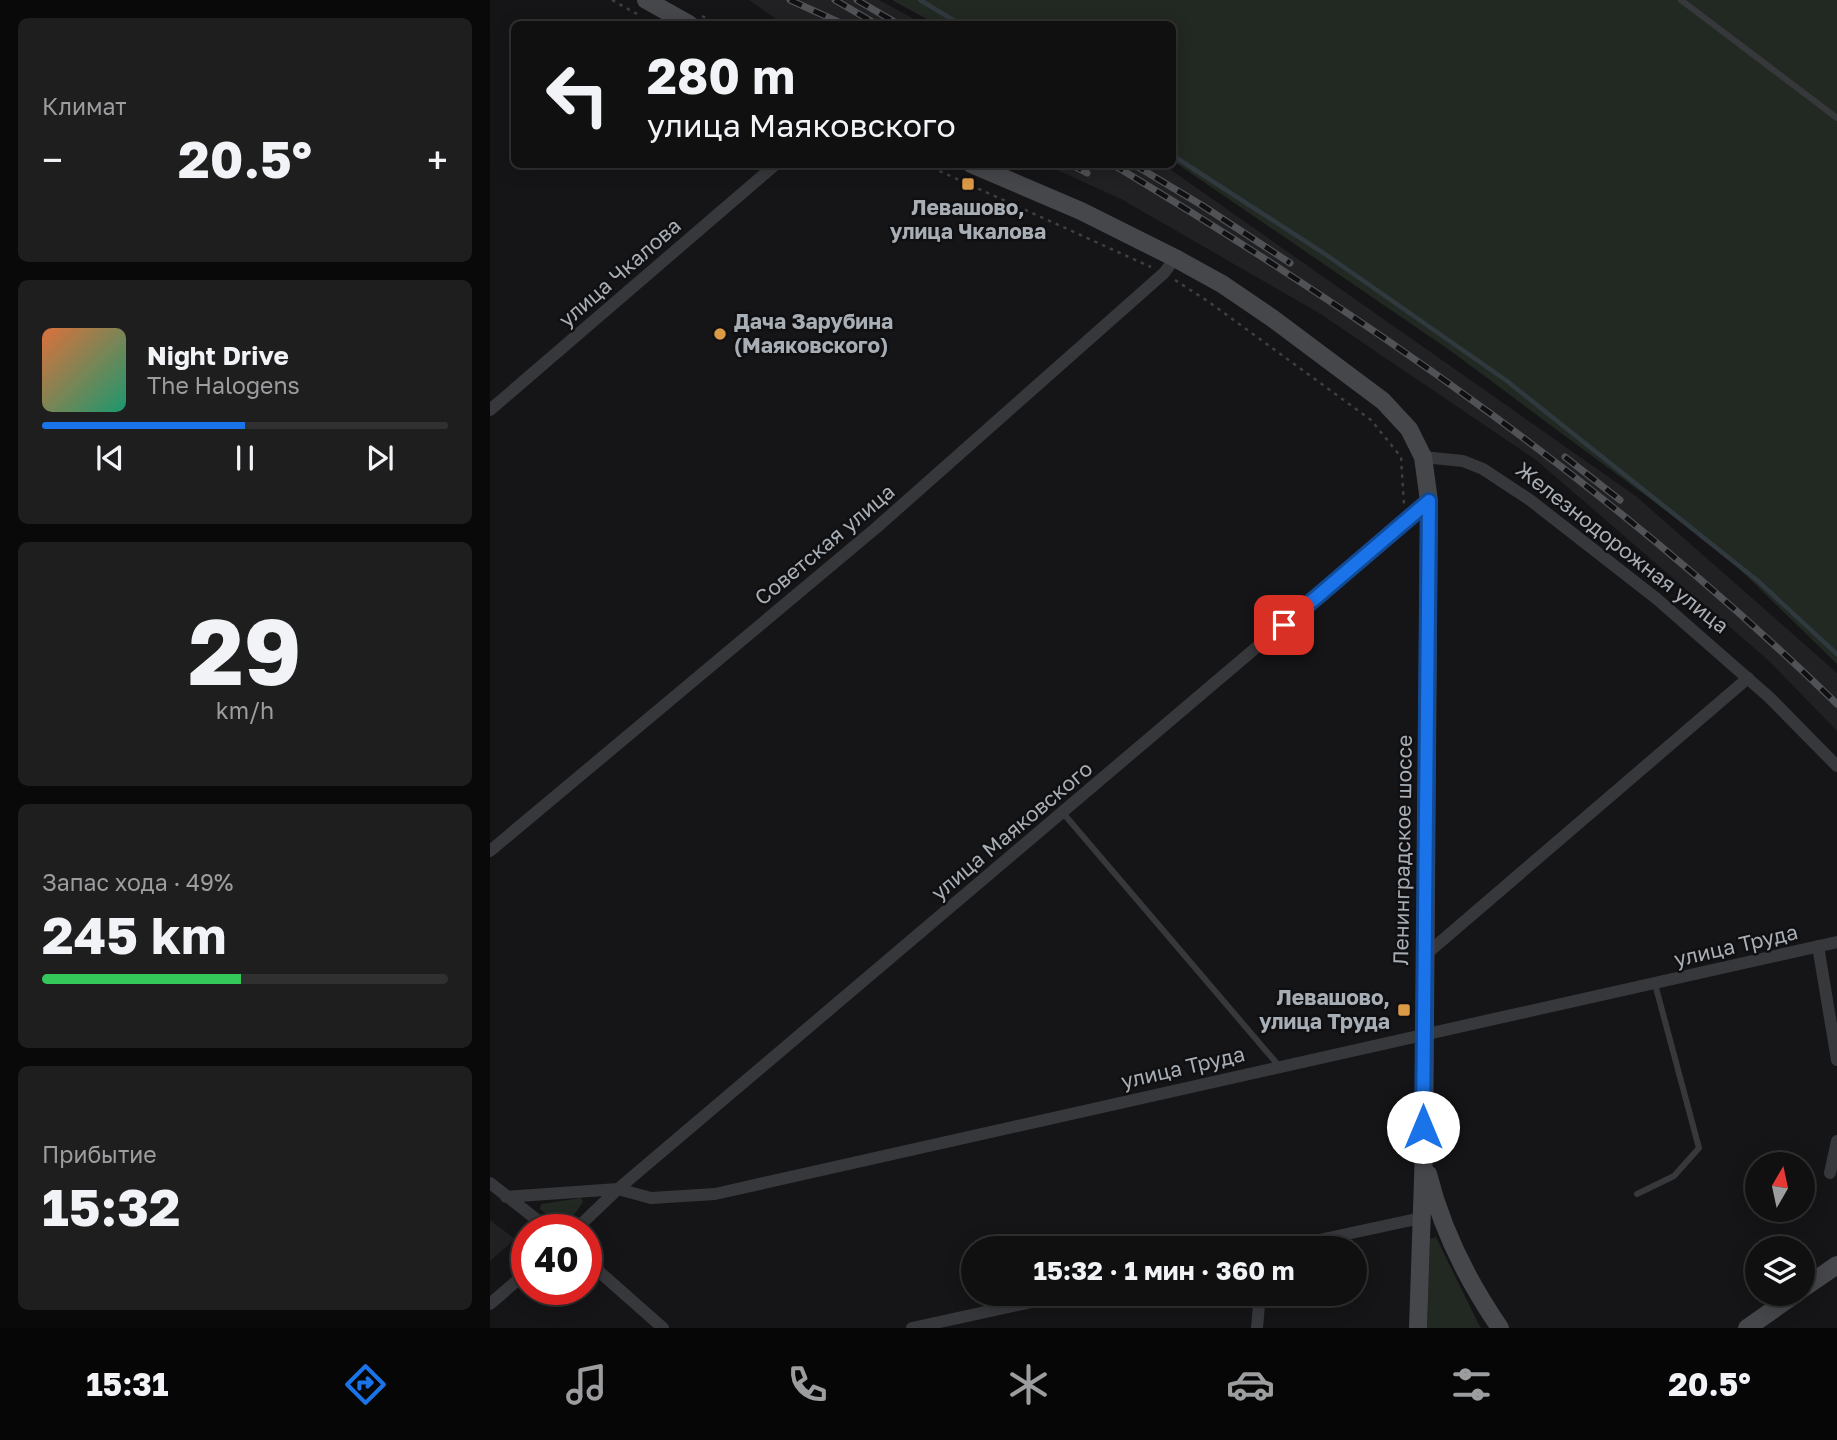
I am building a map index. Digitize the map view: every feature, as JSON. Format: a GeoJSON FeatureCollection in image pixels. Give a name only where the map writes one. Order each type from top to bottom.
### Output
{"type":"FeatureCollection","features":[{"type":"Feature","properties":{"kind":"street"},"geometry":{"type":"LineString","coordinates":[[646,0],[684,21]]}},
{"type":"Feature","properties":{"kind":"street","name":"улица Чкалова"},"geometry":{"type":"LineString","coordinates":[[490,410],[771,168]]}},
{"type":"Feature","properties":{"kind":"street"},"geometry":{"type":"LineString","coordinates":[[980,168],[1081,211],[1222,284],[1383,401],[1409,429],[1423,457]]}},
{"type":"Feature","properties":{"kind":"street","name":"Советская улица"},"geometry":{"type":"LineString","coordinates":[[490,851],[876,528],[1164,273],[1175,258]]}},
{"type":"Feature","properties":{"kind":"street","name":"Ленинградское шоссе"},"geometry":{"type":"LineString","coordinates":[[1418,1328],[1424,1150],[1429,501],[1423,457]]}},
{"type":"Feature","properties":{"kind":"street","name":"Железнодорожная улица"},"geometry":{"type":"LineString","coordinates":[[1423,457],[1463,461],[1483,469],[1530,500],[1657,599],[1748,678],[1837,766]]}},
{"type":"Feature","properties":{"kind":"street","name":"улица Маяковского"},"geometry":{"type":"LineString","coordinates":[[592,1214],[1429,501]]}},
{"type":"Feature","properties":{"kind":"street"},"geometry":{"type":"LineString","coordinates":[[1424,956],[1748,678]]}},
{"type":"Feature","properties":{"kind":"street","name":"улица Труда"},"geometry":{"type":"LineString","coordinates":[[618,1189],[651,1198],[715,1194],[1837,942]]}},
{"type":"Feature","properties":{"kind":"street"},"geometry":{"type":"LineString","coordinates":[[1818,946],[1837,1060]]}},
{"type":"Feature","properties":{"kind":"street"},"geometry":{"type":"LineString","coordinates":[[1830,1173],[1837,1141]]}},
{"type":"Feature","properties":{"kind":"street"},"geometry":{"type":"LineString","coordinates":[[1424,1150],[1434,1196],[1454,1252],[1500,1328]]}},
{"type":"Feature","properties":{"kind":"street"},"geometry":{"type":"LineString","coordinates":[[490,1184],[529,1214]]}},
{"type":"Feature","properties":{"kind":"street"},"geometry":{"type":"LineString","coordinates":[[506,1197],[618,1189]]}},
{"type":"Feature","properties":{"kind":"street"},"geometry":{"type":"LineString","coordinates":[[1338,1236],[1421,1218]]}},
{"type":"Feature","properties":{"kind":"street"},"geometry":{"type":"LineString","coordinates":[[1815,1280],[1837,1265]]}},
{"type":"Feature","properties":{"kind":"street"},"geometry":{"type":"LineString","coordinates":[[602,1274],[663,1328]]}},
{"type":"Feature","properties":{"kind":"street"},"geometry":{"type":"LineString","coordinates":[[490,1304],[511,1286]]}},
{"type":"Feature","properties":{"kind":"street"},"geometry":{"type":"LineString","coordinates":[[912,1328],[1013,1306]]}},
{"type":"Feature","properties":{"kind":"street"},"geometry":{"type":"LineString","coordinates":[[1256,1328],[1259,1306]]}},
{"type":"Feature","properties":{"kind":"street"},"geometry":{"type":"LineString","coordinates":[[1747,1328],[1778,1306]]}},
{"type":"Feature","properties":{"kind":"lane"},"geometry":{"type":"LineString","coordinates":[[1681,0],[1837,118]]}},
{"type":"Feature","properties":{"kind":"lane"},"geometry":{"type":"LineString","coordinates":[[1063,813],[1279,1066]]}},
{"type":"Feature","properties":{"kind":"lane"},"geometry":{"type":"LineString","coordinates":[[1637,1194],[1674,1176],[1699,1149],[1655,984]]}},
{"type":"Feature","properties":{"kind":"path"},"geometry":{"type":"LineString","coordinates":[[612,0],[644,18]]}},
{"type":"Feature","properties":{"kind":"path"},"geometry":{"type":"LineString","coordinates":[[933,168],[1164,273],[1209,302],[1371,420],[1401,457],[1405,522]]}},
{"type":"Feature","properties":{"kind":"shaded area"},"geometry":{"type":"Polygon","coordinates":[[[749,0],[879,0],[918,21],[779,21],[749,0]]]}},
{"type":"Feature","properties":{"kind":"shaded area"},"geometry":{"type":"Polygon","coordinates":[[[892,0],[1837,0],[1837,664],[1723,553],[1448,349],[1176,163],[1176,21],[930,21],[892,0]]]}},
{"type":"Feature","properties":{"kind":"shaded area"},"geometry":{"type":"Polygon","coordinates":[[[1053,168],[1168,168],[1637,497],[1837,673],[1837,731],[1768,660],[1536,460],[1319,313],[1121,199],[1053,168]]]}},
{"type":"Feature","properties":{"kind":"shaded area"},"geometry":{"type":"Polygon","coordinates":[[[581,1198],[583,1202],[575,1214],[546,1214],[540,1209],[541,1204],[581,1198]]]}},
{"type":"Feature","properties":{"kind":"shaded area"},"geometry":{"type":"Polygon","coordinates":[[[490,1220],[511,1236],[511,1243],[490,1261],[490,1220]]]}},
{"type":"Feature","properties":{"kind":"shaded area"},"geometry":{"type":"Polygon","coordinates":[[[1436,1237],[1481,1328],[1427,1328],[1430,1239],[1436,1237]]]}},
{"type":"Feature","properties":{"kind":"waterway"},"geometry":{"type":"LineString","coordinates":[[920,0],[955,21]]}},
{"type":"Feature","properties":{"kind":"waterway"},"geometry":{"type":"LineString","coordinates":[[1176,158],[1325,254],[1507,381],[1758,581],[1837,654]]}},
{"type":"Feature","properties":{"kind":"railway"},"geometry":{"type":"LineString","coordinates":[[790,0],[836,21]]}},
{"type":"Feature","properties":{"kind":"railway"},"geometry":{"type":"LineString","coordinates":[[835,0],[871,21]]}},
{"type":"Feature","properties":{"kind":"railway"},"geometry":{"type":"LineString","coordinates":[[857,0],[893,21]]}},
{"type":"Feature","properties":{"kind":"railway"},"geometry":{"type":"LineString","coordinates":[[1078,168],[1087,173]]}},
{"type":"Feature","properties":{"kind":"railway"},"geometry":{"type":"LineString","coordinates":[[1119,168],[1303,284],[1490,413],[1669,553],[1755,627],[1837,704]]}},
{"type":"Feature","properties":{"kind":"railway"},"geometry":{"type":"LineString","coordinates":[[1140,168],[1290,263]]}},
{"type":"Feature","properties":{"kind":"railway"},"geometry":{"type":"LineString","coordinates":[[1565,457],[1620,500]]}},
{"type":"Feature","properties":{"kind":"place","name":"Левашово, улица Чкалова"},"geometry":{"type":"Point","coordinates":[968,184]}},
{"type":"Feature","properties":{"kind":"place","name":"Дача Зарубина (Маяковского)"},"geometry":{"type":"Point","coordinates":[720,334]}},
{"type":"Feature","properties":{"kind":"place","name":"Левашово, улица Труда"},"geometry":{"type":"Point","coordinates":[1404,1010]}},
{"type":"Feature","properties":{"kind":"route"},"geometry":{"type":"LineString","coordinates":[[1284,625],[1429,501],[1423,1127]]}}]}
